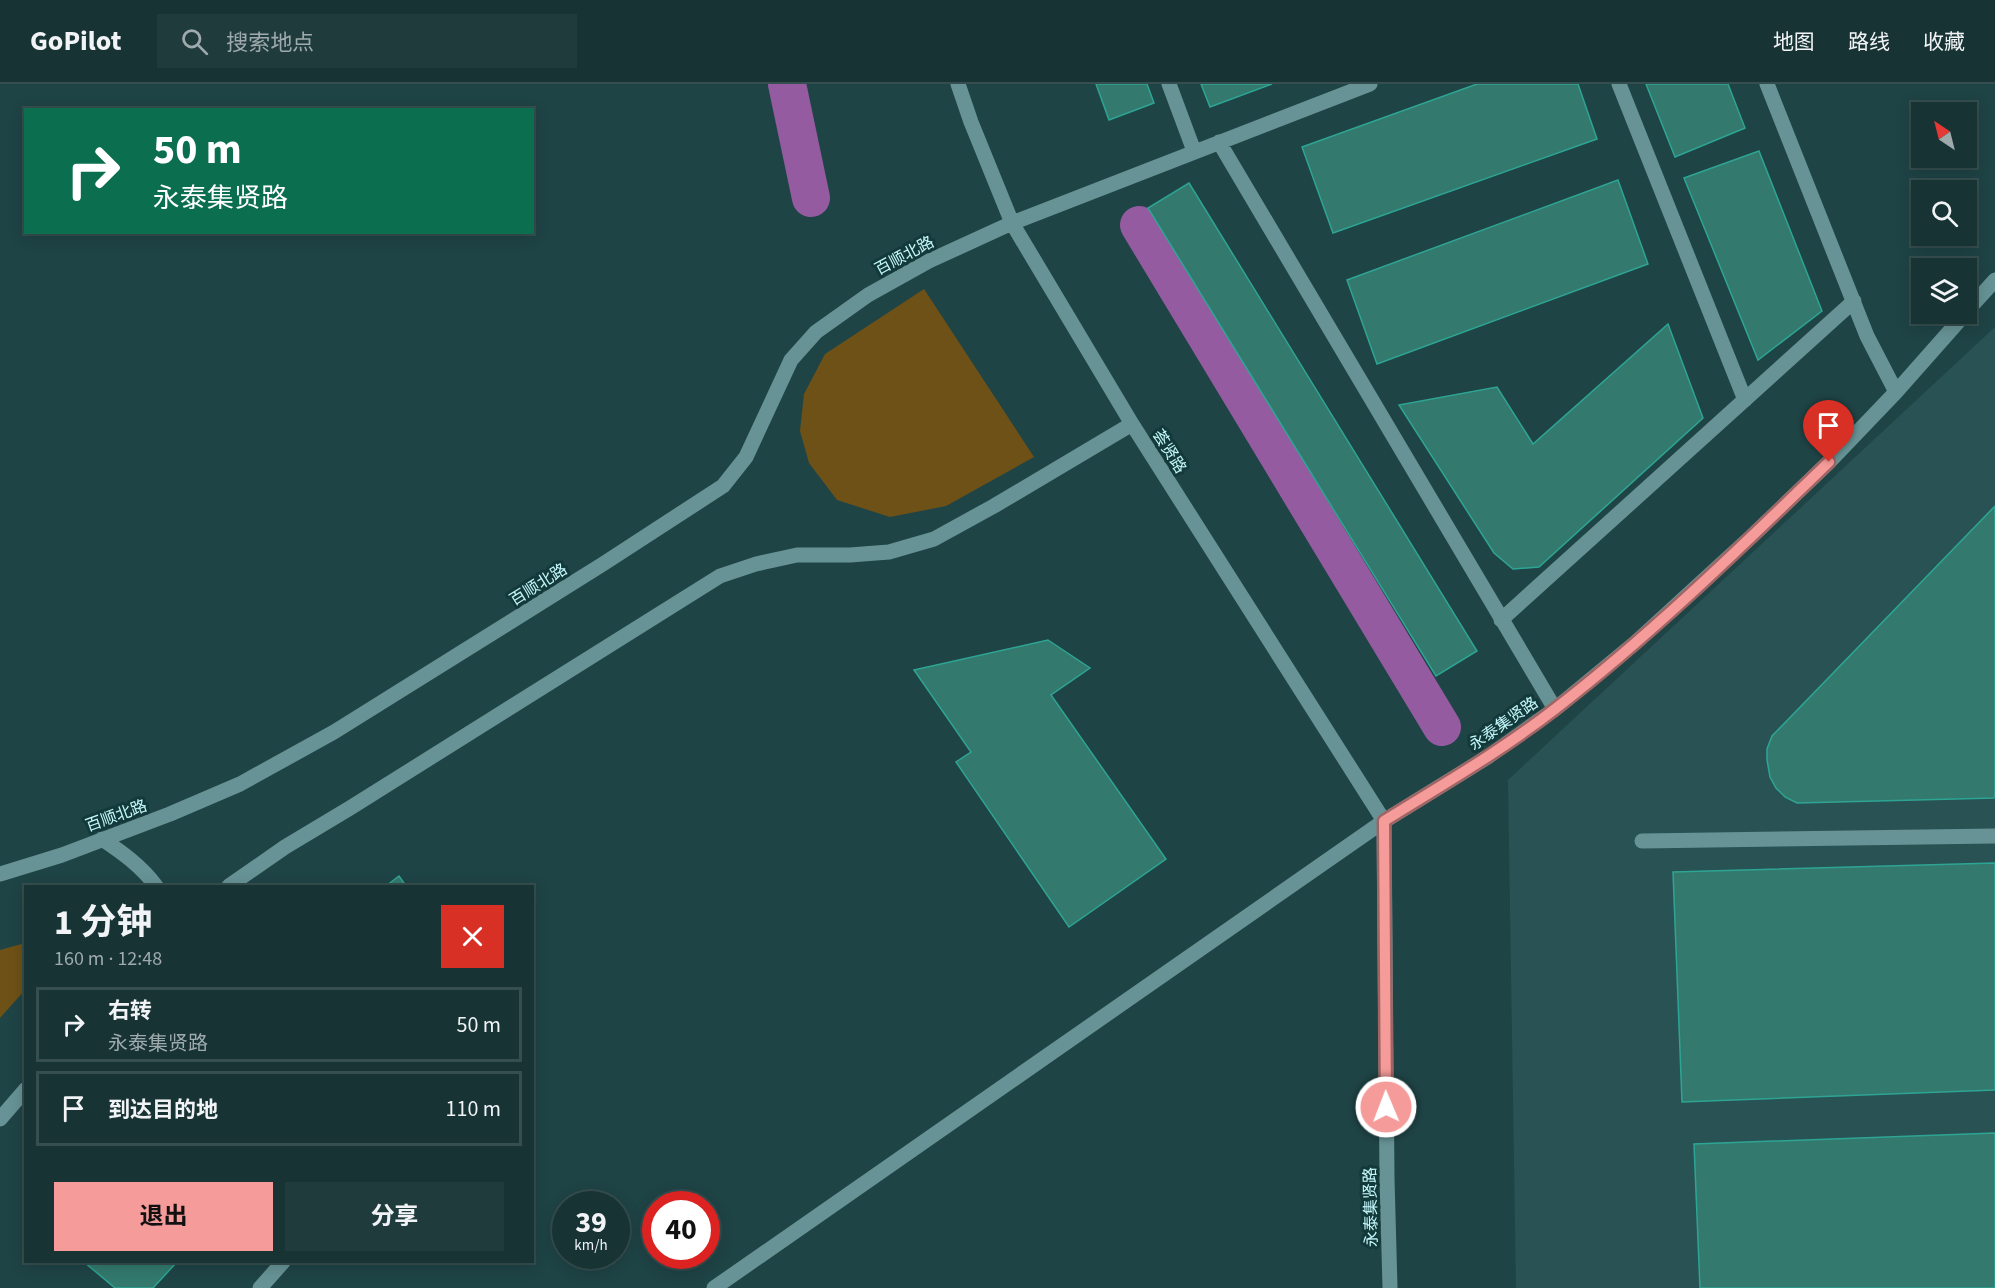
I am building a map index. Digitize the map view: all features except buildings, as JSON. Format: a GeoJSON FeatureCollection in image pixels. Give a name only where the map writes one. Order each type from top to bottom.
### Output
{"type":"FeatureCollection","features":[{"type":"Feature","properties":{"kind":"street","name":"荟贤路"},"geometry":{"type":"LineString","coordinates":[[958,84],[1012,223],[1132,424],[1384,821]]}},
{"type":"Feature","properties":{"kind":"street"},"geometry":{"type":"LineString","coordinates":[[1169,84],[1194,151]]}},
{"type":"Feature","properties":{"kind":"street","name":"百顺北路"},"geometry":{"type":"LineString","coordinates":[[0,874],[62,855],[170,814],[240,784],[334,732],[723,486],[746,457],[791,360],[816,332],[868,295],[929,261],[1012,223],[1370,84]]}},
{"type":"Feature","properties":{"kind":"street"},"geometry":{"type":"LineString","coordinates":[[1619,84],[1745,400]]}},
{"type":"Feature","properties":{"kind":"street"},"geometry":{"type":"LineString","coordinates":[[1767,84],[1867,336],[1896,393]]}},
{"type":"Feature","properties":{"kind":"street"},"geometry":{"type":"LineString","coordinates":[[1219,142],[1555,709]]}},
{"type":"Feature","properties":{"kind":"street","name":"永泰集贤路"},"geometry":{"type":"LineString","coordinates":[[1977,300],[1995,280]]}},
{"type":"Feature","properties":{"kind":"street"},"geometry":{"type":"LineString","coordinates":[[1501,620],[1854,301]]}},
{"type":"Feature","properties":{"kind":"street","name":"永泰集贤路"},"geometry":{"type":"LineString","coordinates":[[1390,1288],[1384,821],[1489,756],[1555,709],[1635,643],[1829,462],[1896,393],[1956,324]]}},
{"type":"Feature","properties":{"kind":"street"},"geometry":{"type":"LineString","coordinates":[[230,885],[285,847],[720,576],[756,564],[797,555],[889,552],[934,539],[1132,424]]}},
{"type":"Feature","properties":{"kind":"street"},"geometry":{"type":"LineString","coordinates":[[714,1288],[1384,821]]}},
{"type":"Feature","properties":{"kind":"street"},"geometry":{"type":"LineString","coordinates":[[1641,841],[1995,836]]}},
{"type":"Feature","properties":{"kind":"street"},"geometry":{"type":"LineString","coordinates":[[102,839],[130,858],[155,885]]}},
{"type":"Feature","properties":{"kind":"street"},"geometry":{"type":"LineString","coordinates":[[0,1119],[24,1091]]}},
{"type":"Feature","properties":{"kind":"street"},"geometry":{"type":"LineString","coordinates":[[260,1288],[282,1263]]}},
{"type":"Feature","properties":{"kind":"shaded area"},"geometry":{"type":"Polygon","coordinates":[[[924,289],[1034,457],[946,506],[890,517],[837,500],[809,463],[800,431],[804,394],[825,354],[924,289]]]}},
{"type":"Feature","properties":{"kind":"shaded area"},"geometry":{"type":"Polygon","coordinates":[[[1995,327],[1995,1288],[1516,1288],[1508,780],[1995,327]]]}},
{"type":"Feature","properties":{"kind":"shaded area"},"geometry":{"type":"Polygon","coordinates":[[[24,943],[24,991],[0,1018],[0,950],[24,943]]]}},
{"type":"Feature","properties":{"kind":"waterway"},"geometry":{"type":"LineString","coordinates":[[787,84],[811,198]]}},
{"type":"Feature","properties":{"kind":"waterway"},"geometry":{"type":"LineString","coordinates":[[1139,225],[1442,727]]}},
{"type":"Feature","properties":{"kind":"route"},"geometry":{"type":"LineString","coordinates":[[1386,1107],[1384,821],[1489,756],[1555,709],[1635,643],[1829,462]]}}]}
